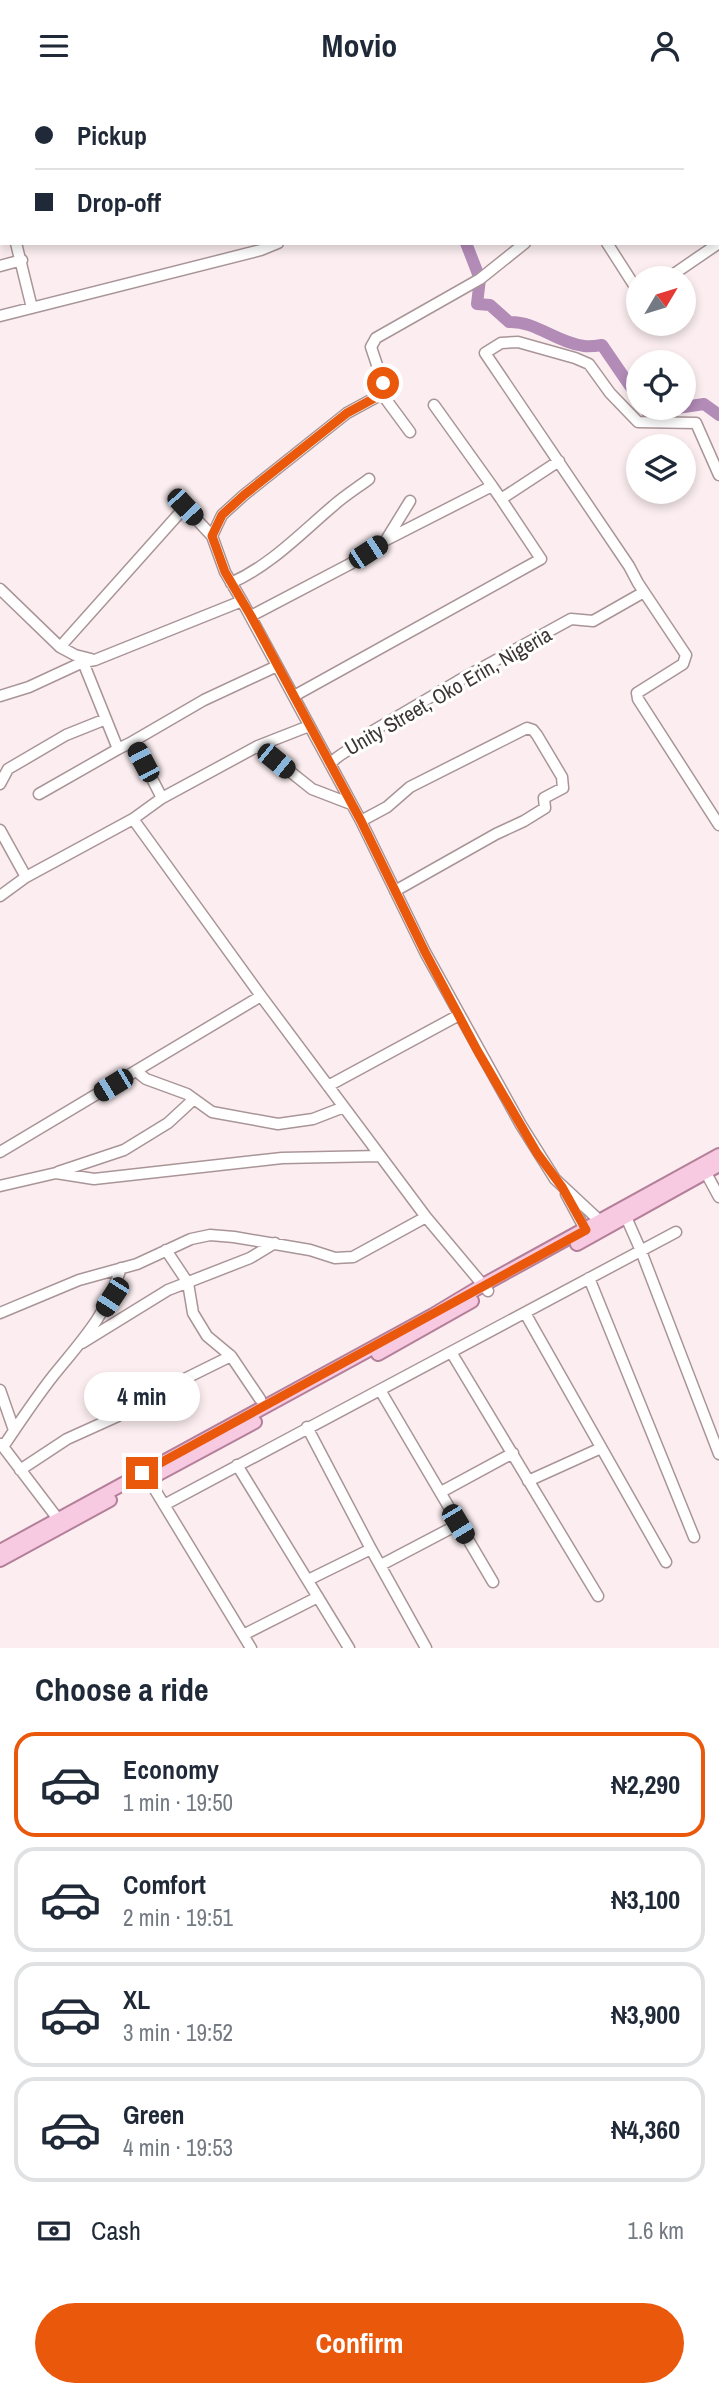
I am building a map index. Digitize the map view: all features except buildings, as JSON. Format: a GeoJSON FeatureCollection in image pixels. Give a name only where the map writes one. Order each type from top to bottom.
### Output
{"type":"FeatureCollection","features":[{"type":"Feature","properties":{"kind":"main road"},"geometry":{"type":"LineString","coordinates":[[588,1234],[600,1221],[719,1155]]}},
{"type":"Feature","properties":{"kind":"main road"},"geometry":{"type":"LineString","coordinates":[[0,1551],[433,1315],[626,1217],[719,1165]]}},
{"type":"Feature","properties":{"kind":"main road"},"geometry":{"type":"LineString","coordinates":[[0,1560],[405,1340],[485,1288]]}},
{"type":"Feature","properties":{"kind":"street"},"geometry":{"type":"LineString","coordinates":[[17,245],[32,308]]}},
{"type":"Feature","properties":{"kind":"street"},"geometry":{"type":"LineString","coordinates":[[0,316],[273,245]]}},
{"type":"Feature","properties":{"kind":"street"},"geometry":{"type":"LineString","coordinates":[[410,432],[382,394],[383,383],[371,347],[376,338],[385,330],[482,277],[522,245]]}},
{"type":"Feature","properties":{"kind":"street"},"geometry":{"type":"LineString","coordinates":[[608,245],[626,273]]}},
{"type":"Feature","properties":{"kind":"street"},"geometry":{"type":"LineString","coordinates":[[685,266],[716,245]]}},
{"type":"Feature","properties":{"kind":"street"},"geometry":{"type":"LineString","coordinates":[[0,266],[21,260]]}},
{"type":"Feature","properties":{"kind":"street"},"geometry":{"type":"LineString","coordinates":[[719,475],[696,423],[638,422],[610,393],[589,364],[519,342],[501,343],[485,353],[681,647],[686,660],[683,664],[637,693],[638,699],[719,825]]}},
{"type":"Feature","properties":{"kind":"street"},"geometry":{"type":"LineString","coordinates":[[212,536],[222,515],[244,495],[347,413],[382,394]]}},
{"type":"Feature","properties":{"kind":"street"},"geometry":{"type":"LineString","coordinates":[[294,696],[541,559],[434,405]]}},
{"type":"Feature","properties":{"kind":"street"},"geometry":{"type":"LineString","coordinates":[[501,499],[559,461]]}},
{"type":"Feature","properties":{"kind":"street"},"geometry":{"type":"LineString","coordinates":[[231,583],[275,557],[369,479]]}},
{"type":"Feature","properties":{"kind":"street"},"geometry":{"type":"LineString","coordinates":[[251,616],[350,563],[386,540],[492,485]]}},
{"type":"Feature","properties":{"kind":"street"},"geometry":{"type":"LineString","coordinates":[[386,540],[410,501]]}},
{"type":"Feature","properties":{"kind":"street"},"geometry":{"type":"LineString","coordinates":[[60,647],[185,507],[212,536],[231,583],[361,821],[459,1015],[537,1153],[562,1187],[588,1234]]}},
{"type":"Feature","properties":{"kind":"street"},"geometry":{"type":"LineString","coordinates":[[0,589],[60,647],[75,655],[95,660]]}},
{"type":"Feature","properties":{"kind":"street","name":"Unity Street, Oko Erin, Nigeria"},"geometry":{"type":"LineString","coordinates":[[330,764],[344,752],[364,742],[371,732],[571,619],[593,621],[645,592]]}},
{"type":"Feature","properties":{"kind":"street"},"geometry":{"type":"LineString","coordinates":[[0,696],[29,687],[83,662],[95,660],[242,601]]}},
{"type":"Feature","properties":{"kind":"street"},"geometry":{"type":"LineString","coordinates":[[83,662],[118,748]]}},
{"type":"Feature","properties":{"kind":"street"},"geometry":{"type":"LineString","coordinates":[[39,793],[204,700],[277,666]]}},
{"type":"Feature","properties":{"kind":"street"},"geometry":{"type":"LineString","coordinates":[[0,784],[8,769],[66,735],[106,719]]}},
{"type":"Feature","properties":{"kind":"street"},"geometry":{"type":"LineString","coordinates":[[0,896],[26,877],[133,819],[162,798],[258,746],[309,726]]}},
{"type":"Feature","properties":{"kind":"street"},"geometry":{"type":"LineString","coordinates":[[361,821],[387,807],[410,787],[527,728],[537,735],[562,777],[563,788],[544,798],[545,808],[395,891]]}},
{"type":"Feature","properties":{"kind":"street"},"geometry":{"type":"LineString","coordinates":[[130,743],[134,744],[162,798]]}},
{"type":"Feature","properties":{"kind":"street"},"geometry":{"type":"LineString","coordinates":[[258,746],[312,789],[351,804]]}},
{"type":"Feature","properties":{"kind":"street"},"geometry":{"type":"LineString","coordinates":[[133,819],[380,1156],[485,1288]]}},
{"type":"Feature","properties":{"kind":"street"},"geometry":{"type":"LineString","coordinates":[[0,830],[26,877]]}},
{"type":"Feature","properties":{"kind":"street"},"geometry":{"type":"LineString","coordinates":[[0,1152],[261,996]]}},
{"type":"Feature","properties":{"kind":"street"},"geometry":{"type":"LineString","coordinates":[[328,1086],[459,1015]]}},
{"type":"Feature","properties":{"kind":"street"},"geometry":{"type":"LineString","coordinates":[[136,1071],[146,1079],[187,1094],[212,1112],[278,1124],[313,1119],[344,1107]]}},
{"type":"Feature","properties":{"kind":"street"},"geometry":{"type":"LineString","coordinates":[[0,1186],[56,1173],[124,1150],[168,1123],[194,1099]]}},
{"type":"Feature","properties":{"kind":"street"},"geometry":{"type":"LineString","coordinates":[[56,1173],[94,1179],[282,1158],[380,1156]]}},
{"type":"Feature","properties":{"kind":"street"},"geometry":{"type":"LineString","coordinates":[[706,1173],[719,1197]]}},
{"type":"Feature","properties":{"kind":"street"},"geometry":{"type":"LineString","coordinates":[[562,1187],[600,1221]]}},
{"type":"Feature","properties":{"kind":"street"},"geometry":{"type":"LineString","coordinates":[[0,1313],[79,1280],[137,1264],[191,1239],[210,1235],[275,1243],[335,1258],[353,1257],[426,1217]]}},
{"type":"Feature","properties":{"kind":"street"},"geometry":{"type":"LineString","coordinates":[[626,1217],[719,1454]]}},
{"type":"Feature","properties":{"kind":"street"},"geometry":{"type":"LineString","coordinates":[[164,1505],[676,1232]]}},
{"type":"Feature","properties":{"kind":"street"},"geometry":{"type":"LineString","coordinates":[[82,1343],[169,1290],[250,1258],[275,1243]]}},
{"type":"Feature","properties":{"kind":"street"},"geometry":{"type":"LineString","coordinates":[[166,1249],[188,1283],[193,1313],[207,1336],[231,1356],[260,1399]]}},
{"type":"Feature","properties":{"kind":"street"},"geometry":{"type":"LineString","coordinates":[[58,1520],[2,1445],[82,1343],[112,1297],[121,1268]]}},
{"type":"Feature","properties":{"kind":"street"},"geometry":{"type":"LineString","coordinates":[[589,1278],[694,1537]]}},
{"type":"Feature","properties":{"kind":"street"},"geometry":{"type":"LineString","coordinates":[[525,1313],[666,1562]]}},
{"type":"Feature","properties":{"kind":"street"},"geometry":{"type":"LineString","coordinates":[[451,1352],[598,1596]]}},
{"type":"Feature","properties":{"kind":"street"},"geometry":{"type":"LineString","coordinates":[[20,1470],[67,1439],[118,1416],[140,1401],[231,1356]]}},
{"type":"Feature","properties":{"kind":"street"},"geometry":{"type":"LineString","coordinates":[[0,1390],[14,1430]]}},
{"type":"Feature","properties":{"kind":"street"},"geometry":{"type":"LineString","coordinates":[[380,1390],[493,1582]]}},
{"type":"Feature","properties":{"kind":"street"},"geometry":{"type":"LineString","coordinates":[[307,1427],[426,1648]]}},
{"type":"Feature","properties":{"kind":"street"},"geometry":{"type":"LineString","coordinates":[[528,1481],[601,1448]]}},
{"type":"Feature","properties":{"kind":"street"},"geometry":{"type":"LineString","coordinates":[[441,1492],[513,1453]]}},
{"type":"Feature","properties":{"kind":"street"},"geometry":{"type":"LineString","coordinates":[[237,1465],[349,1648]]}},
{"type":"Feature","properties":{"kind":"street"},"geometry":{"type":"LineString","coordinates":[[149,1480],[251,1648]]}},
{"type":"Feature","properties":{"kind":"street"},"geometry":{"type":"LineString","coordinates":[[381,1565],[458,1524]]}},
{"type":"Feature","properties":{"kind":"street"},"geometry":{"type":"LineString","coordinates":[[308,1580],[371,1549]]}},
{"type":"Feature","properties":{"kind":"street"},"geometry":{"type":"LineString","coordinates":[[243,1635],[318,1597]]}},
{"type":"Feature","properties":{"kind":"waterway"},"geometry":{"type":"LineString","coordinates":[[467,245],[480,279],[477,304],[490,305],[509,322],[528,325],[574,344],[602,345],[626,380]]}},
{"type":"Feature","properties":{"kind":"waterway"},"geometry":{"type":"LineString","coordinates":[[696,405],[704,404],[719,415]]}},
{"type":"Feature","properties":{"kind":"route"},"geometry":{"type":"LineString","coordinates":[[142,1473],[586,1230],[477,1050],[425,952],[361,821],[225,572],[212,536],[222,515],[244,495],[347,413],[382,394],[383,383]]}}]}
